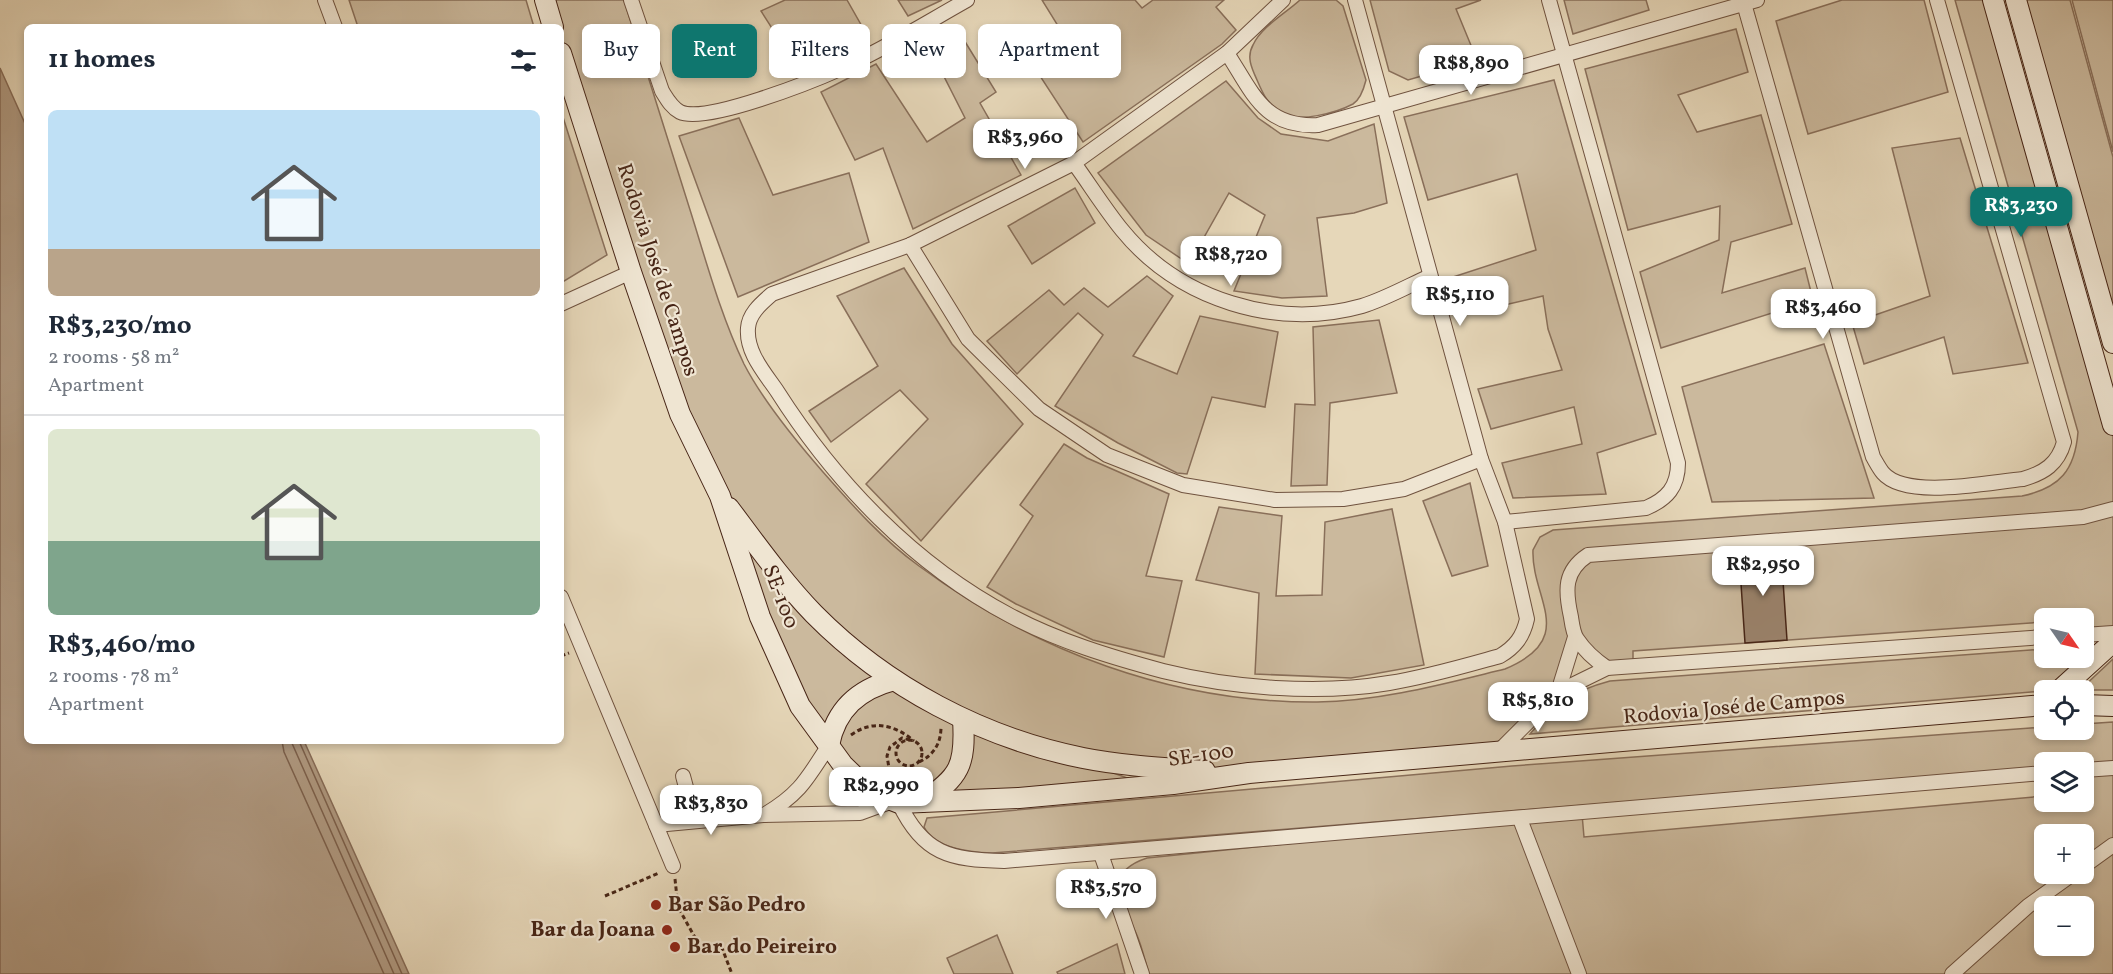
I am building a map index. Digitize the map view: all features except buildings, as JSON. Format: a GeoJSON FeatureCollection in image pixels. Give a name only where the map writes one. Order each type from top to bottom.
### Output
{"type":"FeatureCollection","features":[{"type":"Feature","properties":{"kind":"main road"},"geometry":{"type":"LineString","coordinates":[[545,0],[552,24]]}},
{"type":"Feature","properties":{"kind":"main road"},"geometry":{"type":"LineString","coordinates":[[1993,0],[2113,425]]}},
{"type":"Feature","properties":{"kind":"main road"},"geometry":{"type":"LineString","coordinates":[[2016,0],[2113,343]]}},
{"type":"Feature","properties":{"kind":"main road","name":"Rodovia José de Campos"},"geometry":{"type":"LineString","coordinates":[[564,62],[631,272],[680,414],[720,496]]}},
{"type":"Feature","properties":{"kind":"main road","name":"SE-100"},"geometry":{"type":"LineString","coordinates":[[720,496],[814,614],[894,680],[963,719],[1029,745],[1083,758],[1141,767],[1249,773]]}},
{"type":"Feature","properties":{"kind":"main road","name":"SE-100"},"geometry":{"type":"LineString","coordinates":[[720,496],[764,627],[800,706],[843,765],[871,792],[894,802],[920,803],[1019,798],[1173,784],[1249,773]]}},
{"type":"Feature","properties":{"kind":"main road"},"geometry":{"type":"LineString","coordinates":[[2071,680],[2113,642]]}},
{"type":"Feature","properties":{"kind":"main road"},"geometry":{"type":"LineString","coordinates":[[831,748],[832,729],[843,709],[860,693],[894,680]]}},
{"type":"Feature","properties":{"kind":"main road","name":"Rodovia José de Campos"},"geometry":{"type":"LineString","coordinates":[[1249,773],[2034,705]]}},
{"type":"Feature","properties":{"kind":"main road"},"geometry":{"type":"LineString","coordinates":[[2094,705],[2113,706]]}},
{"type":"Feature","properties":{"kind":"main road"},"geometry":{"type":"LineString","coordinates":[[920,803],[946,786],[958,770],[964,752],[963,719]]}},
{"type":"Feature","properties":{"kind":"street"},"geometry":{"type":"LineString","coordinates":[[326,0],[334,24]]}},
{"type":"Feature","properties":{"kind":"street"},"geometry":{"type":"LineString","coordinates":[[631,0],[662,91],[669,103],[681,112],[697,115],[713,114],[735,107],[842,68],[967,0]]}},
{"type":"Feature","properties":{"kind":"street"},"geometry":{"type":"LineString","coordinates":[[1283,0],[1227,52],[1074,163],[910,245],[772,294],[756,308],[748,325],[753,354],[796,422],[847,485],[898,537],[944,573],[1010,616],[1081,646],[1164,671],[1255,686],[1317,688],[1388,683],[1500,656],[1515,647],[1525,631],[1527,619],[1505,522],[1481,459],[1355,0]]}},
{"type":"Feature","properties":{"kind":"street"},"geometry":{"type":"LineString","coordinates":[[1505,522],[1646,508],[1661,501],[1672,489],[1678,476],[1678,463],[1549,0]]}},
{"type":"Feature","properties":{"kind":"street"},"geometry":{"type":"LineString","coordinates":[[1227,52],[1252,92],[1269,112],[1285,123],[1299,126],[1318,125],[1748,1],[1873,457],[1884,474],[1901,484],[1922,488],[2023,479],[2039,474],[2061,454],[2064,442],[1937,0]]}},
{"type":"Feature","properties":{"kind":"street"},"geometry":{"type":"LineString","coordinates":[[1074,163],[1123,231],[1155,262],[1196,290],[1241,307],[1298,315],[1363,306],[1430,276]]}},
{"type":"Feature","properties":{"kind":"street"},"geometry":{"type":"LineString","coordinates":[[910,245],[968,339],[1039,409],[1107,455],[1183,485],[1275,500],[1343,499],[1404,489],[1481,459]]}},
{"type":"Feature","properties":{"kind":"street"},"geometry":{"type":"LineString","coordinates":[[564,303],[631,272]]}},
{"type":"Feature","properties":{"kind":"street"},"geometry":{"type":"LineString","coordinates":[[1558,692],[1575,637],[1566,589],[1569,574],[1577,562],[1588,555],[2083,517],[2113,509]]}},
{"type":"Feature","properties":{"kind":"street"},"geometry":{"type":"LineString","coordinates":[[564,604],[673,866]]}},
{"type":"Feature","properties":{"kind":"street"},"geometry":{"type":"LineString","coordinates":[[2094,634],[2113,633]]}},
{"type":"Feature","properties":{"kind":"street"},"geometry":{"type":"LineString","coordinates":[[1575,637],[1589,654],[1607,668]]}},
{"type":"Feature","properties":{"kind":"street"},"geometry":{"type":"LineString","coordinates":[[1497,753],[1558,692],[1607,668],[2034,638]]}},
{"type":"Feature","properties":{"kind":"street"},"geometry":{"type":"LineString","coordinates":[[763,815],[789,800],[802,787],[831,748]]}},
{"type":"Feature","properties":{"kind":"street"},"geometry":{"type":"LineString","coordinates":[[2094,769],[2113,768]]}},
{"type":"Feature","properties":{"kind":"street"},"geometry":{"type":"LineString","coordinates":[[656,825],[763,815],[860,813],[894,802],[919,838],[933,849],[970,860],[1004,861],[1101,854],[1298,834],[1520,819],[2034,774]]}},
{"type":"Feature","properties":{"kind":"street"},"geometry":{"type":"LineString","coordinates":[[683,776],[695,821]]}},
{"type":"Feature","properties":{"kind":"street"},"geometry":{"type":"LineString","coordinates":[[1520,819],[1579,974]]}},
{"type":"Feature","properties":{"kind":"street"},"geometry":{"type":"LineString","coordinates":[[2094,859],[2113,845]]}},
{"type":"Feature","properties":{"kind":"street"},"geometry":{"type":"LineString","coordinates":[[1101,854],[1142,974]]}},
{"type":"Feature","properties":{"kind":"street"},"geometry":{"type":"LineString","coordinates":[[1952,974],[2028,906],[2059,884]]}},
{"type":"Feature","properties":{"kind":"path"},"geometry":{"type":"LineString","coordinates":[[912,740],[899,744],[896,756],[905,765],[930,756],[941,735],[941,720],[936,704]]}},
{"type":"Feature","properties":{"kind":"path"},"geometry":{"type":"LineString","coordinates":[[831,748],[859,729],[871,726],[893,727],[912,740],[921,751],[918,762]]}},
{"type":"Feature","properties":{"kind":"path"},"geometry":{"type":"LineString","coordinates":[[894,802],[887,756],[894,741],[902,738],[912,740]]}},
{"type":"Feature","properties":{"kind":"path"},"geometry":{"type":"LineString","coordinates":[[605,896],[673,866],[678,907],[703,952],[722,948],[732,974]]}},
{"type":"Feature","properties":{"kind":"shaded area"},"geometry":{"type":"Polygon","coordinates":[[[349,0],[526,0],[533,24],[357,24],[349,0]]]}},
{"type":"Feature","properties":{"kind":"shaded area"},"geometry":{"type":"Polygon","coordinates":[[[545,0],[624,0],[632,24],[582,24],[582,78],[648,78],[715,290],[744,364],[770,406],[802,447],[880,534],[919,566],[963,596],[1057,647],[1158,682],[1210,693],[1263,700],[1317,702],[1365,699],[1435,686],[1505,669],[1527,657],[1540,644],[1546,631],[1546,616],[1534,568],[1533,550],[1540,537],[1553,530],[2022,496],[2046,488],[2063,475],[2073,457],[2078,432],[1955,0],[1993,0],[2113,425],[2113,633],[2094,634],[2094,608],[2034,608],[2034,623],[1633,651],[1633,667],[1607,668],[1575,637],[1558,692],[1497,753],[1249,773],[1055,752],[1130,779],[890,802],[800,706],[720,496],[680,414],[564,62],[564,24],[559,24],[545,0]],[[1780,540],[1739,543],[1739,554],[1781,552],[1780,540]]]}},
{"type":"Feature","properties":{"kind":"shaded area"},"geometry":{"type":"Polygon","coordinates":[[[785,0],[847,0],[861,24],[769,24],[761,11],[785,0]]]}},
{"type":"Feature","properties":{"kind":"shaded area"},"geometry":{"type":"Polygon","coordinates":[[[898,0],[942,0],[908,16],[898,0]]]}},
{"type":"Feature","properties":{"kind":"shaded area"},"geometry":{"type":"Polygon","coordinates":[[[1042,0],[1135,0],[1142,8],[1153,0],[1224,0],[1216,7],[1236,30],[1222,44],[1083,142],[1041,78],[1121,78],[1121,24],[1057,24],[1042,0]]]}},
{"type":"Feature","properties":{"kind":"shaded area"},"geometry":{"type":"Polygon","coordinates":[[[1300,0],[1336,0],[1343,6],[1366,80],[1360,96],[1353,104],[1337,111],[1307,117],[1281,113],[1266,99],[1250,58],[1251,49],[1262,32],[1300,0]]]}},
{"type":"Feature","properties":{"kind":"shaded area"},"geometry":{"type":"Polygon","coordinates":[[[1370,0],[1481,0],[1456,9],[1477,60],[1408,80],[1389,71],[1370,0]]]}},
{"type":"Feature","properties":{"kind":"shaded area"},"geometry":{"type":"Polygon","coordinates":[[[1564,0],[1646,0],[1649,10],[1573,34],[1564,0]]]}},
{"type":"Feature","properties":{"kind":"shaded area"},"geometry":{"type":"Polygon","coordinates":[[[1842,0],[1924,0],[1948,92],[1808,134],[1776,21],[1842,0]]]}},
{"type":"Feature","properties":{"kind":"shaded area"},"geometry":{"type":"Polygon","coordinates":[[[2016,0],[2070,0],[2113,157],[2113,342],[2016,0]]]}},
{"type":"Feature","properties":{"kind":"shaded area"},"geometry":{"type":"Polygon","coordinates":[[[2072,0],[2113,0],[2113,152],[2072,0]]]}},
{"type":"Feature","properties":{"kind":"shaded area"},"geometry":{"type":"Polygon","coordinates":[[[1736,29],[1748,72],[1678,95],[1697,132],[1761,115],[1792,224],[1731,242],[1722,293],[1805,268],[1813,300],[1661,348],[1640,272],[1719,240],[1720,206],[1628,230],[1585,69],[1736,29]]]}},
{"type":"Feature","properties":{"kind":"shaded area"},"geometry":{"type":"Polygon","coordinates":[[[966,43],[978,63],[978,78],[987,78],[996,92],[980,103],[1021,175],[913,229],[883,148],[855,160],[821,92],[848,78],[870,78],[870,67],[876,64],[882,73],[882,78],[885,78],[927,142],[965,118],[945,78],[966,78],[966,43]]]}},
{"type":"Feature","properties":{"kind":"shaded area"},"geometry":{"type":"Polygon","coordinates":[[[1554,80],[1656,434],[1597,453],[1606,494],[1513,498],[1502,463],[1582,444],[1574,407],[1491,429],[1478,389],[1562,370],[1548,329],[1543,296],[1461,315],[1450,278],[1536,250],[1517,174],[1428,200],[1404,117],[1554,80]]]}},
{"type":"Feature","properties":{"kind":"shaded area"},"geometry":{"type":"Polygon","coordinates":[[[1226,81],[1258,118],[1281,134],[1328,141],[1374,124],[1387,203],[1354,213],[1317,218],[1327,296],[1282,298],[1234,291],[1265,215],[1229,193],[1189,264],[1146,235],[1098,173],[1226,81]]]}},
{"type":"Feature","properties":{"kind":"shaded area"},"geometry":{"type":"Polygon","coordinates":[[[739,118],[773,195],[849,173],[869,242],[738,297],[679,136],[739,118]]]}},
{"type":"Feature","properties":{"kind":"shaded area"},"geometry":{"type":"Polygon","coordinates":[[[564,120],[607,255],[564,281],[564,120]]]}},
{"type":"Feature","properties":{"kind":"shaded area"},"geometry":{"type":"Polygon","coordinates":[[[1960,138],[2028,363],[1953,374],[1944,337],[1864,364],[1852,323],[1930,296],[1892,148],[1960,138]]]}},
{"type":"Feature","properties":{"kind":"shaded area"},"geometry":{"type":"Polygon","coordinates":[[[1075,188],[1095,223],[1032,264],[1008,226],[1075,188]]]}},
{"type":"Feature","properties":{"kind":"shaded area"},"geometry":{"type":"Polygon","coordinates":[[[904,268],[952,344],[1023,424],[921,541],[866,484],[928,419],[900,390],[831,442],[809,411],[878,366],[837,296],[904,268]]]}},
{"type":"Feature","properties":{"kind":"shaded area"},"geometry":{"type":"Polygon","coordinates":[[[1147,276],[1173,296],[1133,356],[1177,374],[1200,316],[1278,332],[1265,407],[1212,397],[1187,474],[1177,473],[1118,443],[1055,406],[1103,335],[1078,313],[1017,374],[987,341],[1049,290],[1064,305],[1084,288],[1108,307],[1147,276]]]}},
{"type":"Feature","properties":{"kind":"shaded area"},"geometry":{"type":"Polygon","coordinates":[[[1379,320],[1397,393],[1330,403],[1327,485],[1291,486],[1295,404],[1315,405],[1313,327],[1379,320]]]}},
{"type":"Feature","properties":{"kind":"shaded area"},"geometry":{"type":"Polygon","coordinates":[[[1824,344],[1874,498],[1712,502],[1682,387],[1824,344]]]}},
{"type":"Feature","properties":{"kind":"shaded area"},"geometry":{"type":"Polygon","coordinates":[[[1064,444],[1087,458],[1169,494],[1146,576],[1182,581],[1164,657],[1093,640],[1016,604],[987,587],[1033,516],[1020,505],[1064,444]]]}},
{"type":"Feature","properties":{"kind":"shaded area"},"geometry":{"type":"Polygon","coordinates":[[[1470,483],[1488,566],[1452,576],[1423,501],[1470,483]]]}},
{"type":"Feature","properties":{"kind":"shaded area"},"geometry":{"type":"Polygon","coordinates":[[[1219,507],[1282,516],[1276,596],[1322,595],[1325,522],[1392,509],[1424,665],[1351,678],[1255,674],[1259,593],[1196,580],[1219,507]]]}},
{"type":"Feature","properties":{"kind":"shaded area"},"geometry":{"type":"Polygon","coordinates":[[[2034,650],[2034,668],[2073,668],[2057,680],[2034,680],[2034,692],[1530,734],[1548,714],[1565,700],[1585,689],[1610,681],[2034,650]]]}},
{"type":"Feature","properties":{"kind":"shaded area"},"geometry":{"type":"Polygon","coordinates":[[[2113,659],[2113,690],[2094,690],[2094,680],[2091,680],[2113,659]]]}},
{"type":"Feature","properties":{"kind":"shaded area"},"geometry":{"type":"Polygon","coordinates":[[[2113,722],[2113,763],[2094,764],[2094,752],[2034,752],[2034,769],[992,853],[974,852],[945,845],[929,834],[924,827],[927,818],[1512,766],[2034,728],[2034,740],[2094,740],[2094,723],[2113,722]]]}},
{"type":"Feature","properties":{"kind":"shaded area"},"geometry":{"type":"Polygon","coordinates":[[[2113,768],[2113,974],[1149,974],[1140,943],[1121,900],[1119,890],[1124,872],[1133,864],[1147,858],[1582,814],[1584,837],[2034,797],[2034,812],[2094,812],[2094,769],[2113,768]]]}},
{"type":"Feature","properties":{"kind":"shaded area"},"geometry":{"type":"Polygon","coordinates":[[[997,935],[1013,974],[954,974],[947,958],[997,935]]]}},
{"type":"Feature","properties":{"kind":"shaded area"},"geometry":{"type":"Polygon","coordinates":[[[1117,944],[1125,974],[1058,974],[1057,972],[1117,944]]]}},
{"type":"Feature","properties":{"kind":"water"},"geometry":{"type":"Polygon","coordinates":[[[0,68],[24,121],[24,744],[305,744],[409,974],[0,974],[0,68]]]}},
{"type":"Feature","properties":{"kind":"place","name":"Bar São Pedro"},"geometry":{"type":"Point","coordinates":[656,905]}},
{"type":"Feature","properties":{"kind":"place","name":"Bar da Joana"},"geometry":{"type":"Point","coordinates":[667,930]}},
{"type":"Feature","properties":{"kind":"place","name":"Bar do Peireiro"},"geometry":{"type":"Point","coordinates":[675,947]}}]}
